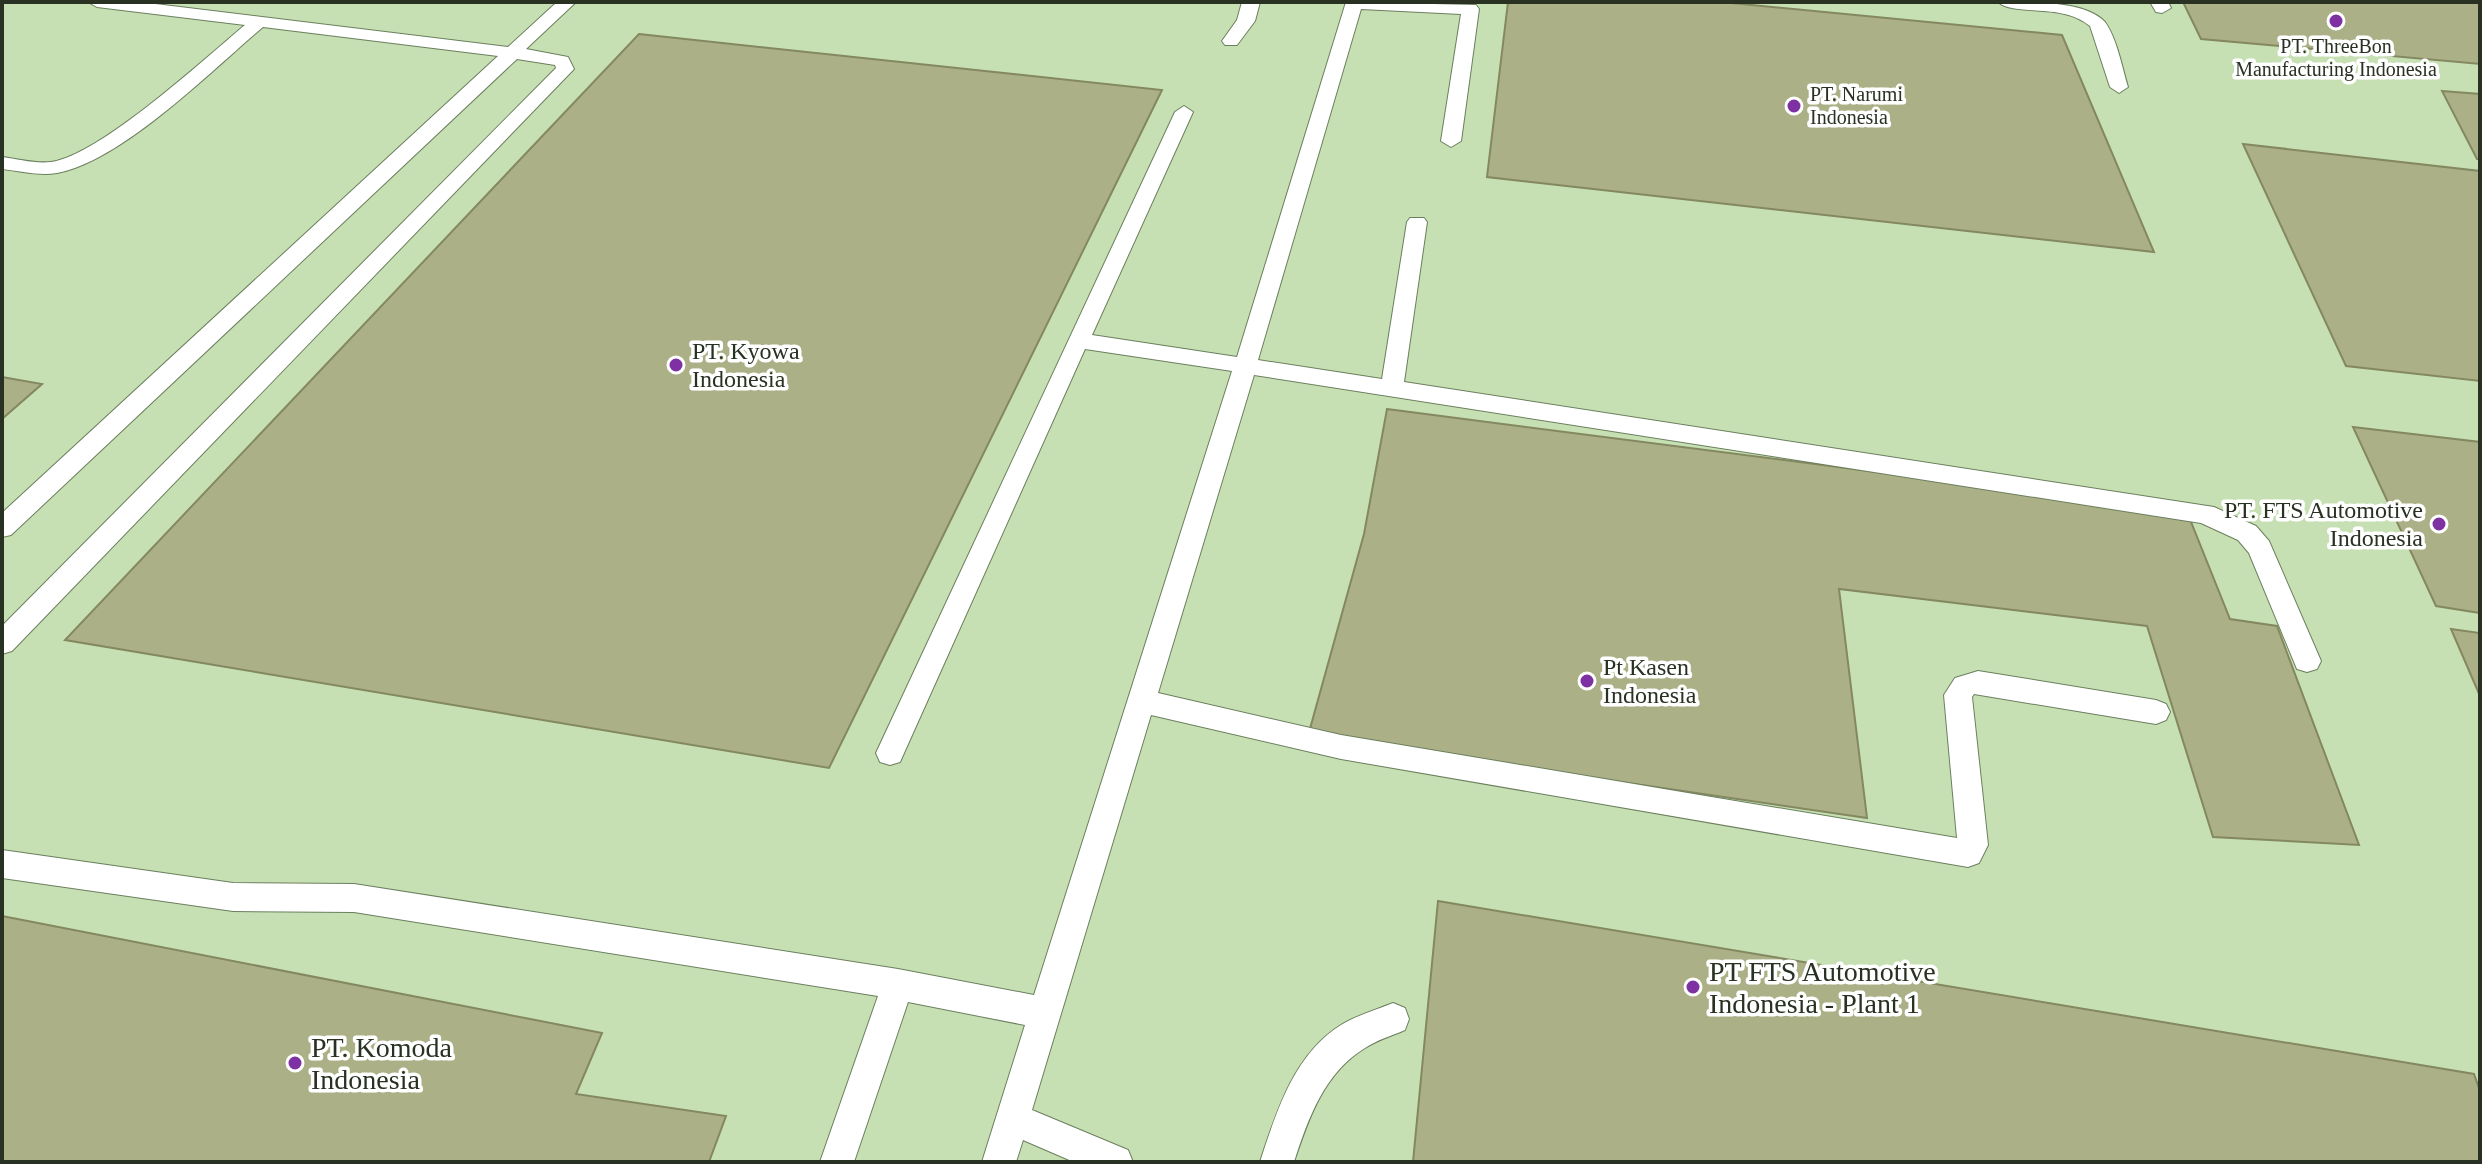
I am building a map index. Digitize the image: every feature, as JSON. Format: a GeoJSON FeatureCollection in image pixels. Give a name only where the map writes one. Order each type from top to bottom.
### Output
{"type":"FeatureCollection","features":[{"type":"Feature","properties":{"kind":"lane"},"geometry":{"type":"LineString","coordinates":[[2,643],[565,69],[562,61],[516,53],[97,2]]}},
{"type":"Feature","properties":{"kind":"lane"},"geometry":{"type":"LineString","coordinates":[[2,528],[516,53],[567,2]]}},
{"type":"Feature","properties":{"kind":"lane"},"geometry":{"type":"LineString","coordinates":[[1231,41],[1246,21],[1251,2]]}},
{"type":"Feature","properties":{"kind":"lane"},"geometry":{"type":"LineString","coordinates":[[2007,2],[2071,9],[2092,17],[2098,24],[2119,87]]}},
{"type":"Feature","properties":{"kind":"lane"},"geometry":{"type":"LineString","coordinates":[[999,1162],[1246,365],[1354,3],[1471,5],[1451,141]]}},
{"type":"Feature","properties":{"kind":"lane"},"geometry":{"type":"LineString","coordinates":[[2,163],[40,168],[76,162],[148,112],[258,23]]}},
{"type":"Feature","properties":{"kind":"lane"},"geometry":{"type":"LineString","coordinates":[[890,753],[1184,112]]}},
{"type":"Feature","properties":{"kind":"lane"},"geometry":{"type":"LineString","coordinates":[[1392,388],[1417,222]]}},
{"type":"Feature","properties":{"kind":"lane"},"geometry":{"type":"LineString","coordinates":[[1078,340],[2205,514],[2247,533],[2260,548],[2307,661]]}},
{"type":"Feature","properties":{"kind":"lane"},"geometry":{"type":"LineString","coordinates":[[1142,701],[1341,747],[1968,853],[1973,845],[1958,695],[1965,686],[1978,682],[2156,712]]}},
{"type":"Feature","properties":{"kind":"lane"},"geometry":{"type":"LineString","coordinates":[[2,864],[233,897],[354,898],[898,984],[1043,1013]]}},
{"type":"Feature","properties":{"kind":"lane"},"geometry":{"type":"LineString","coordinates":[[837,1162],[898,984]]}},
{"type":"Feature","properties":{"kind":"lane"},"geometry":{"type":"LineString","coordinates":[[1277,1162],[1292,1115],[1322,1064],[1351,1037],[1393,1019]]}},
{"type":"Feature","properties":{"kind":"lane"},"geometry":{"type":"LineString","coordinates":[[1013,1119],[1116,1162]]}},
{"type":"Feature","properties":{"kind":"shaded area"},"geometry":{"type":"Polygon","coordinates":[[[2,2],[2480,2],[2480,1162],[2,1162],[2,2]]]}},
{"type":"Feature","properties":{"kind":"building","name":"PT. Narumi Indonesia"},"geometry":{"type":"Polygon","coordinates":[[[1508,2],[1721,2],[2062,35],[2154,252],[1487,177],[1508,2]]]}},
{"type":"Feature","properties":{"kind":"building","name":"PT. ThreeBon Manufacturing Indonesia"},"geometry":{"type":"Polygon","coordinates":[[[2183,2],[2480,2],[2480,64],[2201,39],[2183,2]]]}},
{"type":"Feature","properties":{"kind":"building","name":"PT. Kyowa Indonesia"},"geometry":{"type":"Polygon","coordinates":[[[639,34],[1162,90],[829,768],[65,640],[639,34]]]}},
{"type":"Feature","properties":{"kind":"building"},"geometry":{"type":"Polygon","coordinates":[[[2442,91],[2480,94],[2480,159],[2477,159],[2442,91]]]}},
{"type":"Feature","properties":{"kind":"building"},"geometry":{"type":"Polygon","coordinates":[[[2243,144],[2480,171],[2480,381],[2346,366],[2243,144]]]}},
{"type":"Feature","properties":{"kind":"building"},"geometry":{"type":"Polygon","coordinates":[[[2,377],[42,384],[2,419],[2,377]]]}},
{"type":"Feature","properties":{"kind":"building","name":"Pt Kasen Indonesia"},"geometry":{"type":"Polygon","coordinates":[[[1387,409],[2187,512],[2230,619],[2277,626],[2359,845],[2213,837],[2147,626],[1839,589],[1867,818],[1308,736],[1364,534],[1387,409]]]}},
{"type":"Feature","properties":{"kind":"building","name":"PT. FTS Automotive Indonesia"},"geometry":{"type":"Polygon","coordinates":[[[2353,427],[2480,442],[2480,613],[2436,606],[2353,427]]]}},
{"type":"Feature","properties":{"kind":"building"},"geometry":{"type":"Polygon","coordinates":[[[2451,629],[2480,633],[2480,696],[2451,629]]]}},
{"type":"Feature","properties":{"kind":"building","name":"PT FTS Automotive Indonesia - Plant 1"},"geometry":{"type":"Polygon","coordinates":[[[1438,901],[2474,1074],[2480,1091],[2480,1162],[1413,1162],[1438,901]]]}},
{"type":"Feature","properties":{"kind":"building","name":"PT. Komoda Indonesia"},"geometry":{"type":"Polygon","coordinates":[[[2,916],[602,1033],[576,1094],[726,1116],[709,1162],[2,1162],[2,916]]]}},
{"type":"Feature","properties":{"kind":"place","name":"PT. ThreeBon Manufacturing Indonesia"},"geometry":{"type":"Point","coordinates":[2336,21]}},
{"type":"Feature","properties":{"kind":"place","name":"PT. Narumi Indonesia"},"geometry":{"type":"Point","coordinates":[1794,106]}},
{"type":"Feature","properties":{"kind":"place","name":"PT. Kyowa Indonesia"},"geometry":{"type":"Point","coordinates":[676,365]}},
{"type":"Feature","properties":{"kind":"place","name":"PT. FTS Automotive Indonesia"},"geometry":{"type":"Point","coordinates":[2439,524]}},
{"type":"Feature","properties":{"kind":"place","name":"Pt Kasen Indonesia"},"geometry":{"type":"Point","coordinates":[1587,681]}},
{"type":"Feature","properties":{"kind":"place","name":"PT FTS Automotive Indonesia - Plant 1"},"geometry":{"type":"Point","coordinates":[1693,987]}},
{"type":"Feature","properties":{"kind":"place","name":"PT. Komoda Indonesia"},"geometry":{"type":"Point","coordinates":[295,1063]}}]}
